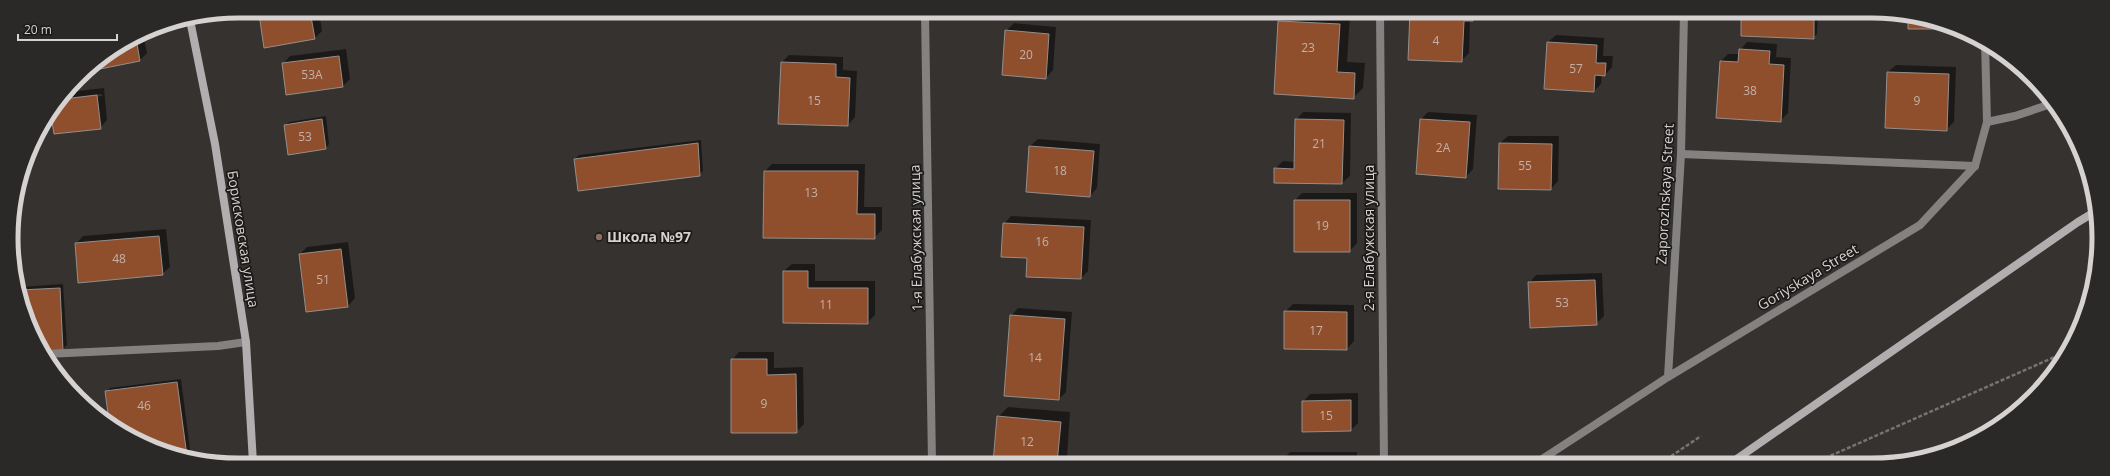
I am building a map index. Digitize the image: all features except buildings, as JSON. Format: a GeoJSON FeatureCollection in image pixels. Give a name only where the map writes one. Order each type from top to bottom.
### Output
{"type":"FeatureCollection","features":[{"type":"Feature","properties":{"kind":"main road","name":"Борисковская улица"},"geometry":{"type":"LineString","coordinates":[[191,23],[215,144],[246,342],[253,458]]}},
{"type":"Feature","properties":{"kind":"main road"},"geometry":{"type":"LineString","coordinates":[[1738,458],[2078,222],[2091,215]]}},
{"type":"Feature","properties":{"kind":"street","name":"1-я Елабужская улица"},"geometry":{"type":"LineString","coordinates":[[925,18],[932,458]]}},
{"type":"Feature","properties":{"kind":"street","name":"2-я Елабужская улица"},"geometry":{"type":"LineString","coordinates":[[1380,18],[1384,458]]}},
{"type":"Feature","properties":{"kind":"street","name":"Zaporozhskaya Street"},"geometry":{"type":"LineString","coordinates":[[1668,377],[1681,154],[1684,18]]}},
{"type":"Feature","properties":{"kind":"street","name":"Goriyskaya Street"},"geometry":{"type":"LineString","coordinates":[[1544,458],[1668,377],[1920,225],[1975,166],[1987,122],[1985,49]]}},
{"type":"Feature","properties":{"kind":"street"},"geometry":{"type":"LineString","coordinates":[[1987,122],[2015,116],[2048,105]]}},
{"type":"Feature","properties":{"kind":"street"},"geometry":{"type":"LineString","coordinates":[[1681,154],[1975,166]]}},
{"type":"Feature","properties":{"kind":"street"},"geometry":{"type":"LineString","coordinates":[[51,354],[218,346],[246,342]]}},
{"type":"Feature","properties":{"kind":"path"},"geometry":{"type":"LineString","coordinates":[[1825,458],[2058,356]]}},
{"type":"Feature","properties":{"kind":"path"},"geometry":{"type":"LineString","coordinates":[[1668,458],[1701,436]]}},
{"type":"Feature","properties":{"kind":"place","name":"Школа №97"},"geometry":{"type":"Point","coordinates":[599,237]}}]}
